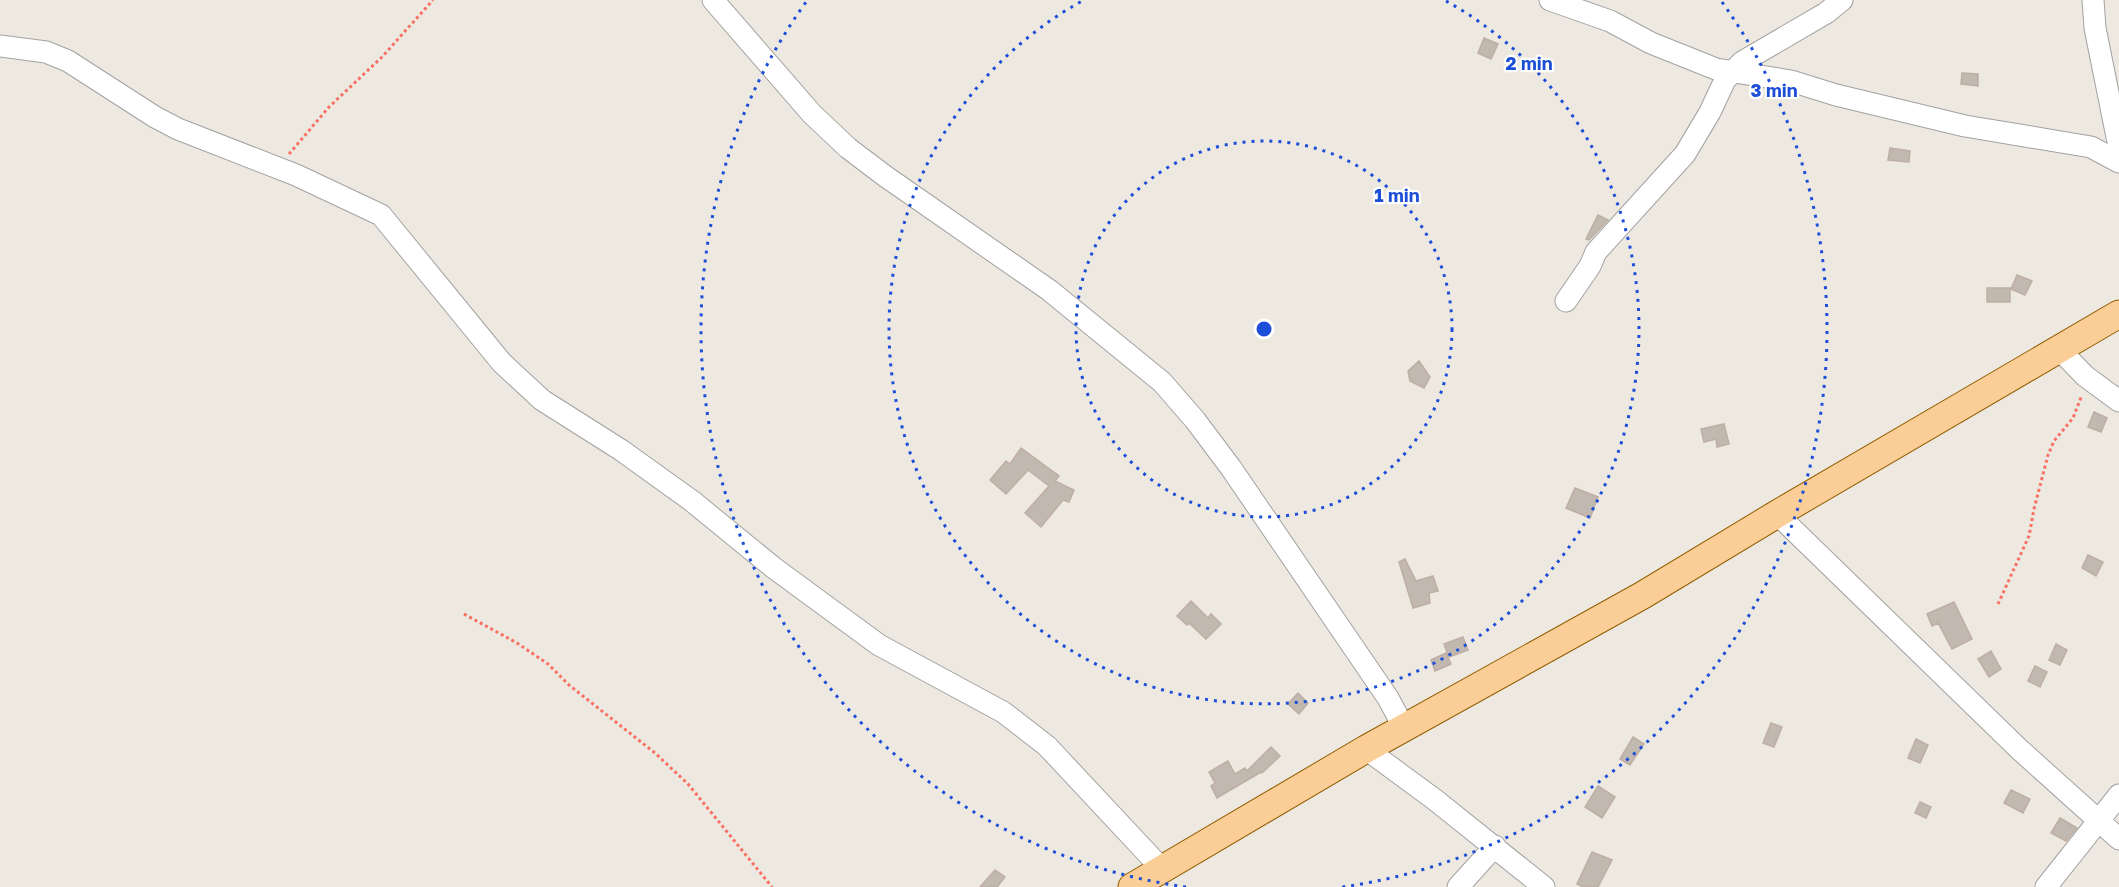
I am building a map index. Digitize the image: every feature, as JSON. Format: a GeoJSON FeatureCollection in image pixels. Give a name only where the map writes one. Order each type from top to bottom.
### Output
{"type":"FeatureCollection","features":[{"type":"Feature","properties":{"kind":"main road"},"geometry":{"type":"LineString","coordinates":[[1132,887],[1366,749],[1643,595],[2119,314]]}},
{"type":"Feature","properties":{"kind":"street"},"geometry":{"type":"LineString","coordinates":[[713,0],[812,114],[848,147],[894,182],[1049,290],[1162,382],[1195,420],[1231,468],[1388,698],[1404,728]]}},
{"type":"Feature","properties":{"kind":"street"},"geometry":{"type":"LineString","coordinates":[[1550,0],[1610,21],[1651,43],[1700,64],[1791,81],[1836,95],[1965,126],[2091,147],[2119,162]]}},
{"type":"Feature","properties":{"kind":"street"},"geometry":{"type":"LineString","coordinates":[[1566,301],[1590,266],[1596,252],[1685,154],[1710,112],[1725,80],[1733,71],[1742,62],[1826,13],[1842,0]]}},
{"type":"Feature","properties":{"kind":"street"},"geometry":{"type":"LineString","coordinates":[[2093,0],[2095,28],[2119,147]]}},
{"type":"Feature","properties":{"kind":"street"},"geometry":{"type":"LineString","coordinates":[[0,46],[46,52],[68,61],[155,117],[178,129],[283,170],[381,215],[502,363],[542,400],[621,450],[791,581],[879,645],[974,695],[1003,712],[1031,733],[1047,746],[1162,869]]}},
{"type":"Feature","properties":{"kind":"street"},"geometry":{"type":"LineString","coordinates":[[2060,350],[2085,376],[2119,401]]}},
{"type":"Feature","properties":{"kind":"street"},"geometry":{"type":"LineString","coordinates":[[1778,514],[2019,749],[2119,838]]}},
{"type":"Feature","properties":{"kind":"street"},"geometry":{"type":"LineString","coordinates":[[1366,749],[1495,846],[1544,887]]}},
{"type":"Feature","properties":{"kind":"street"},"geometry":{"type":"LineString","coordinates":[[2046,887],[2119,795]]}},
{"type":"Feature","properties":{"kind":"street"},"geometry":{"type":"LineString","coordinates":[[1458,887],[1495,846]]}},
{"type":"Feature","properties":{"kind":"path"},"geometry":{"type":"LineString","coordinates":[[283,170],[289,153],[301,138],[329,107],[382,57],[433,0]]}},
{"type":"Feature","properties":{"kind":"path"},"geometry":{"type":"LineString","coordinates":[[1998,604],[2030,536],[2034,509],[2048,455],[2054,441],[2073,418],[2083,395],[2085,376]]}},
{"type":"Feature","properties":{"kind":"path"},"geometry":{"type":"LineString","coordinates":[[464,614],[548,663],[578,693],[656,753],[688,784],[772,887]]}},
{"type":"Feature","properties":{"kind":"building"},"geometry":{"type":"Polygon","coordinates":[[[1484,38],[1498,44],[1491,59],[1478,53],[1484,38]]]}},
{"type":"Feature","properties":{"kind":"building"},"geometry":{"type":"Polygon","coordinates":[[[1962,73],[1978,74],[1978,86],[1961,84],[1962,73]]]}},
{"type":"Feature","properties":{"kind":"building"},"geometry":{"type":"Polygon","coordinates":[[[1890,148],[1910,151],[1909,162],[1888,160],[1890,148]]]}},
{"type":"Feature","properties":{"kind":"building"},"geometry":{"type":"Polygon","coordinates":[[[1598,215],[1608,220],[1589,240],[1586,239],[1598,215]]]}},
{"type":"Feature","properties":{"kind":"building"},"geometry":{"type":"Polygon","coordinates":[[[2017,275],[2032,281],[2025,295],[2011,289],[2017,275]]]}},
{"type":"Feature","properties":{"kind":"building"},"geometry":{"type":"Polygon","coordinates":[[[1987,288],[2010,288],[2010,302],[1987,302],[1987,288]]]}},
{"type":"Feature","properties":{"kind":"building"},"geometry":{"type":"Polygon","coordinates":[[[1419,361],[1430,377],[1424,388],[1410,381],[1408,371],[1419,361]]]}},
{"type":"Feature","properties":{"kind":"building"},"geometry":{"type":"Polygon","coordinates":[[[2094,412],[2107,418],[2101,432],[2088,427],[2094,412]]]}},
{"type":"Feature","properties":{"kind":"building"},"geometry":{"type":"Polygon","coordinates":[[[1724,424],[1729,444],[1717,447],[1716,439],[1704,442],[1701,429],[1724,424]]]}},
{"type":"Feature","properties":{"kind":"building"},"geometry":{"type":"Polygon","coordinates":[[[1021,448],[1059,476],[1055,481],[1074,490],[1069,502],[1063,500],[1041,527],[1025,513],[1049,486],[1028,470],[1006,494],[990,480],[1006,461],[1010,464],[1021,448]]]}},
{"type":"Feature","properties":{"kind":"building"},"geometry":{"type":"Polygon","coordinates":[[[1575,488],[1598,497],[1590,518],[1566,508],[1575,488]]]}},
{"type":"Feature","properties":{"kind":"building"},"geometry":{"type":"Polygon","coordinates":[[[2088,555],[2103,562],[2096,576],[2082,568],[2088,555]]]}},
{"type":"Feature","properties":{"kind":"building"},"geometry":{"type":"Polygon","coordinates":[[[1405,559],[1416,581],[1433,576],[1438,591],[1429,593],[1430,603],[1413,608],[1399,562],[1405,559]]]}},
{"type":"Feature","properties":{"kind":"building"},"geometry":{"type":"Polygon","coordinates":[[[1191,601],[1208,618],[1211,614],[1221,624],[1206,639],[1189,623],[1187,625],[1177,616],[1191,601]]]}},
{"type":"Feature","properties":{"kind":"building"},"geometry":{"type":"Polygon","coordinates":[[[1954,602],[1972,639],[1952,649],[1938,623],[1932,626],[1927,614],[1954,602]]]}},
{"type":"Feature","properties":{"kind":"building"},"geometry":{"type":"Polygon","coordinates":[[[1463,637],[1468,650],[1449,657],[1444,644],[1463,637]]]}},
{"type":"Feature","properties":{"kind":"building"},"geometry":{"type":"Polygon","coordinates":[[[2056,644],[2067,650],[2060,665],[2049,660],[2056,644]]]}},
{"type":"Feature","properties":{"kind":"building"},"geometry":{"type":"Polygon","coordinates":[[[1991,651],[2001,669],[1989,677],[1978,659],[1991,651]]]}},
{"type":"Feature","properties":{"kind":"building"},"geometry":{"type":"Polygon","coordinates":[[[1446,653],[1451,664],[1435,671],[1431,660],[1446,653]]]}},
{"type":"Feature","properties":{"kind":"building"},"geometry":{"type":"Polygon","coordinates":[[[2035,666],[2047,672],[2040,687],[2028,681],[2035,666]]]}},
{"type":"Feature","properties":{"kind":"building"},"geometry":{"type":"Polygon","coordinates":[[[1298,693],[1308,703],[1299,714],[1288,704],[1298,693]]]}},
{"type":"Feature","properties":{"kind":"building"},"geometry":{"type":"Polygon","coordinates":[[[1771,723],[1782,727],[1774,747],[1763,743],[1771,723]]]}},
{"type":"Feature","properties":{"kind":"building"},"geometry":{"type":"Polygon","coordinates":[[[1633,737],[1644,744],[1630,765],[1620,759],[1633,737]]]}},
{"type":"Feature","properties":{"kind":"building"},"geometry":{"type":"Polygon","coordinates":[[[1916,739],[1928,745],[1920,763],[1908,758],[1916,739]]]}},
{"type":"Feature","properties":{"kind":"building"},"geometry":{"type":"Polygon","coordinates":[[[1271,747],[1280,756],[1262,773],[1217,798],[1211,786],[1215,783],[1209,772],[1228,761],[1235,774],[1245,768],[1247,771],[1271,747]]]}},
{"type":"Feature","properties":{"kind":"building"},"geometry":{"type":"Polygon","coordinates":[[[1598,786],[1615,797],[1602,818],[1585,807],[1598,786]]]}},
{"type":"Feature","properties":{"kind":"building"},"geometry":{"type":"Polygon","coordinates":[[[2011,790],[2030,799],[2023,813],[2004,803],[2011,790]]]}},
{"type":"Feature","properties":{"kind":"building"},"geometry":{"type":"Polygon","coordinates":[[[1920,802],[1931,807],[1926,818],[1915,813],[1920,802]]]}},
{"type":"Feature","properties":{"kind":"building"},"geometry":{"type":"Polygon","coordinates":[[[2060,818],[2077,828],[2066,841],[2051,833],[2060,818]]]}},
{"type":"Feature","properties":{"kind":"building"},"geometry":{"type":"Polygon","coordinates":[[[1592,852],[1612,860],[1598,887],[1583,887],[1577,884],[1592,852]]]}},
{"type":"Feature","properties":{"kind":"building"},"geometry":{"type":"Polygon","coordinates":[[[995,870],[1005,877],[997,887],[980,887],[995,870]]]}}]}
